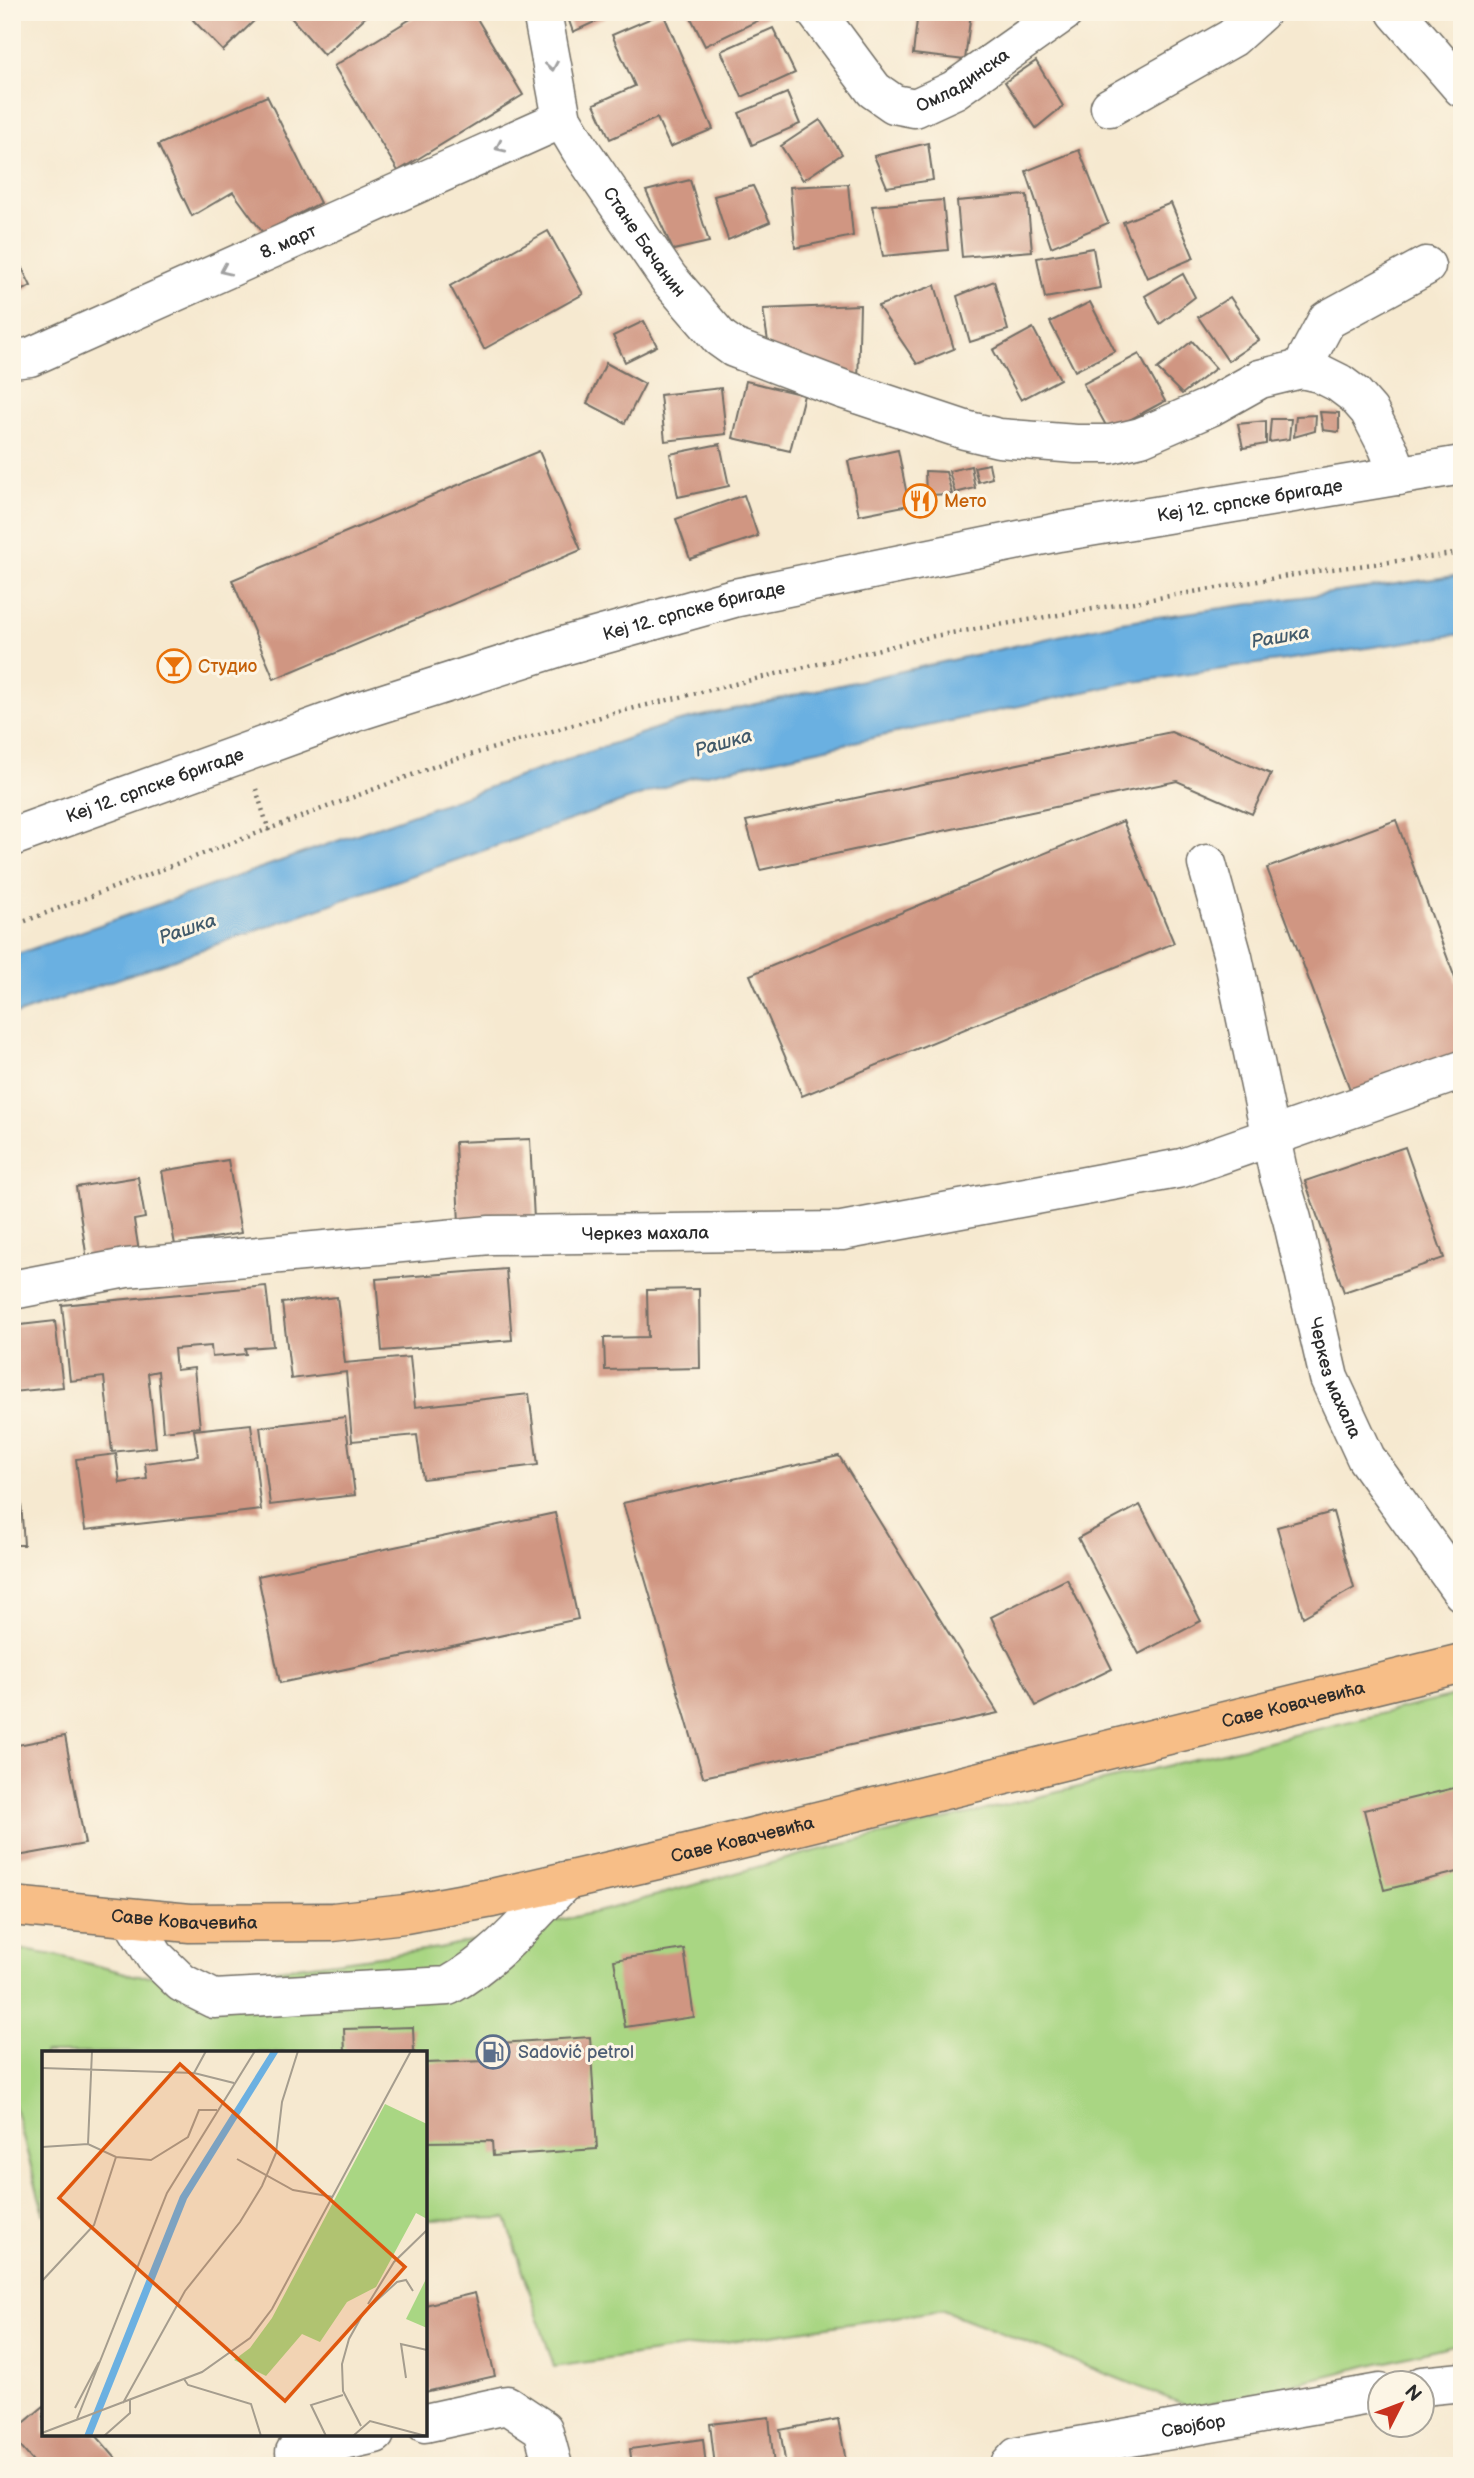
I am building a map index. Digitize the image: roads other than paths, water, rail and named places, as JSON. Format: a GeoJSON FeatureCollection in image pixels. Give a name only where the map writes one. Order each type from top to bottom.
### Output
{"type":"FeatureCollection","features":[{"type":"Feature","properties":{"kind":"main road","name":"Саве Ковачевића"},"geometry":{"type":"LineString","coordinates":[[12,1906],[190,1923],[333,1922],[405,1914],[565,1881],[1462,1663]]}},
{"type":"Feature","properties":{"kind":"street","name":"Стане Бачанин"},"geometry":{"type":"LineString","coordinates":[[542,12],[562,119],[670,279],[720,338],[734,348],[842,389],[965,430],[999,438],[1076,444],[1111,444],[1168,427],[1260,379],[1301,369]]}},
{"type":"Feature","properties":{"kind":"street","name":"Омладинска"},"geometry":{"type":"LineString","coordinates":[[825,26],[874,90],[894,104],[915,108],[954,90],[1064,12]]}},
{"type":"Feature","properties":{"kind":"street"},"geometry":{"type":"LineString","coordinates":[[1110,107],[1232,38],[1261,12]]}},
{"type":"Feature","properties":{"kind":"street"},"geometry":{"type":"LineString","coordinates":[[1396,12],[1462,88]]}},
{"type":"Feature","properties":{"kind":"street","name":"8. март"},"geometry":{"type":"LineString","coordinates":[[12,359],[30,357],[562,119]]}},
{"type":"Feature","properties":{"kind":"street"},"geometry":{"type":"LineString","coordinates":[[1399,476],[1369,411],[1355,395],[1329,378],[1301,369],[1327,320],[1426,266]]}},
{"type":"Feature","properties":{"kind":"street","name":"Кеј 12. српске бригаде"},"geometry":{"type":"LineString","coordinates":[[12,837],[359,711],[563,646],[734,598],[1059,532],[1462,465]]}},
{"type":"Feature","properties":{"kind":"street","name":"Черкез махала"},"geometry":{"type":"LineString","coordinates":[[1207,864],[1233,957],[1279,1176],[1292,1219],[1329,1378],[1366,1458],[1462,1592]]}},
{"type":"Feature","properties":{"kind":"street","name":"Черкез махала"},"geometry":{"type":"LineString","coordinates":[[12,1290],[126,1268],[490,1235],[842,1231],[1182,1168],[1462,1070]]}},
{"type":"Feature","properties":{"kind":"street"},"geometry":{"type":"LineString","coordinates":[[131,1918],[155,1957],[182,1983],[214,1999],[447,1986],[473,1971],[501,1949],[565,1881]]}},
{"type":"Feature","properties":{"kind":"street"},"geometry":{"type":"LineString","coordinates":[[1436,2385],[1462,2382]]}},
{"type":"Feature","properties":{"kind":"street","name":"Својбор"},"geometry":{"type":"LineString","coordinates":[[1009,2466],[1017,2457],[1366,2395]]}},
{"type":"Feature","properties":{"kind":"street"},"geometry":{"type":"LineString","coordinates":[[427,2423],[507,2405],[543,2429],[554,2466]]}},
{"type":"Feature","properties":{"kind":"street"},"geometry":{"type":"LineString","coordinates":[[295,2452],[367,2436]]}},
{"type":"Feature","properties":{"kind":"water","name":"Рашка"},"geometry":{"type":"Polygon","coordinates":[[[1462,575],[1462,634],[1121,684],[693,777],[12,1016],[12,956],[671,723],[1121,622],[1462,575]]]}},
{"type":"Feature","properties":{"kind":"place","name":"Мето"},"geometry":{"type":"Point","coordinates":[920,501]}},
{"type":"Feature","properties":{"kind":"place","name":"Студио"},"geometry":{"type":"Point","coordinates":[174,666]}},
{"type":"Feature","properties":{"kind":"place","name":"Sadović petrol"},"geometry":{"type":"Point","coordinates":[493,2052]}}]}
